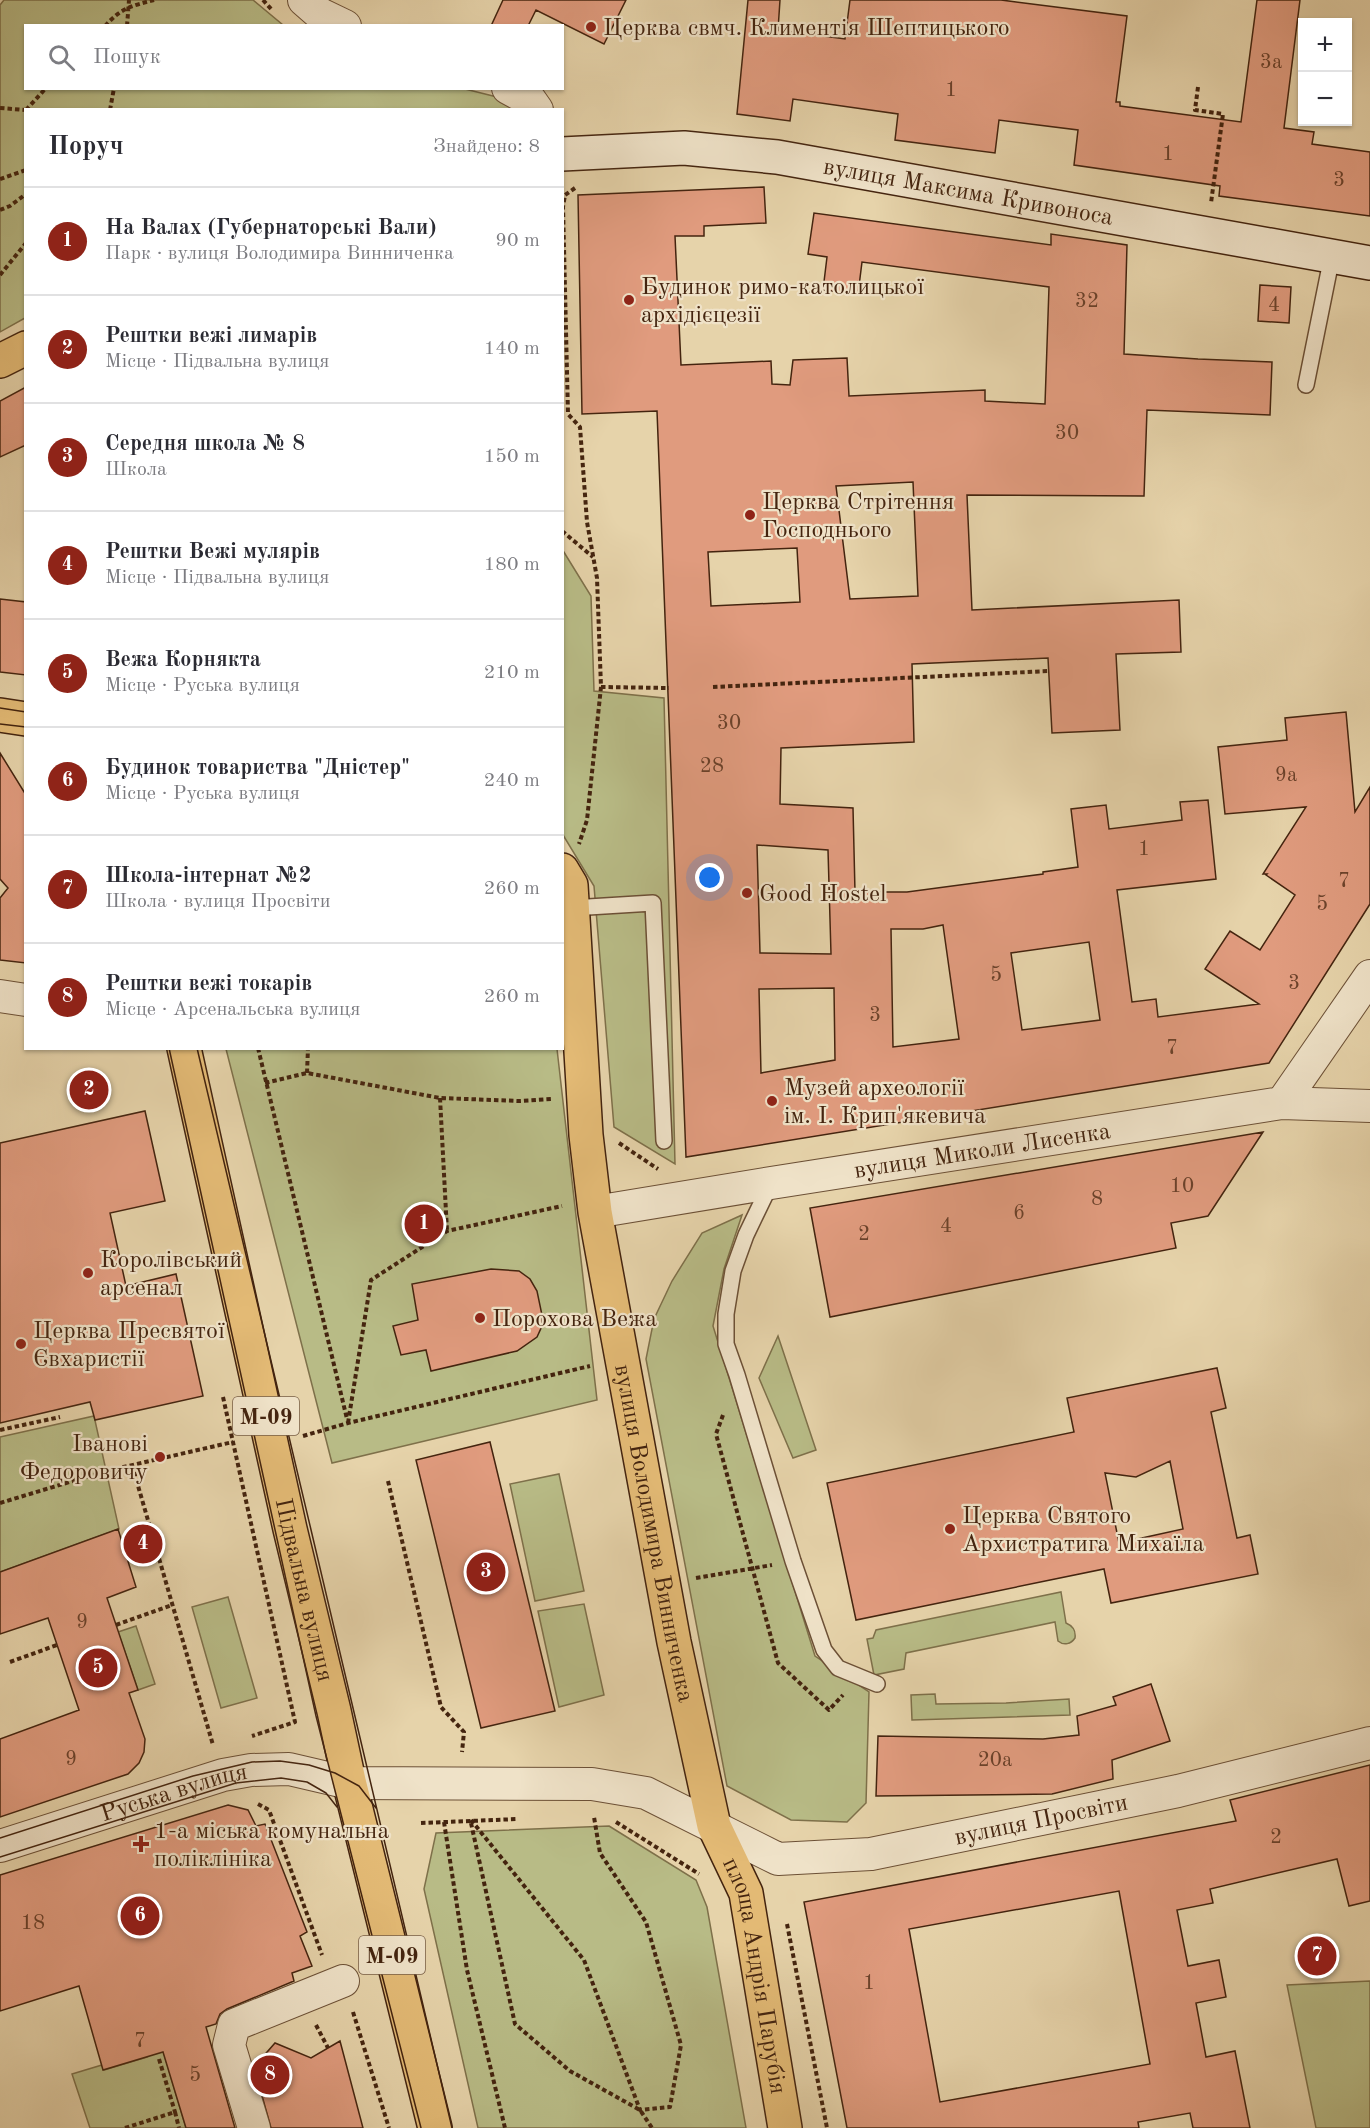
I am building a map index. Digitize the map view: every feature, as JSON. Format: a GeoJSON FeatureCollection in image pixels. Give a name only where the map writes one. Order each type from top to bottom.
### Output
{"type":"FeatureCollection","features":[{"type":"Feature","properties":{"kind":"main road","name":"вулиця Максима Кривоноса"},"geometry":{"type":"LineString","coordinates":[[564,154],[684,148],[777,157],[1370,263]]}},
{"type":"Feature","properties":{"kind":"main road"},"geometry":{"type":"LineString","coordinates":[[0,362],[24,349]]}},
{"type":"Feature","properties":{"kind":"main road"},"geometry":{"type":"LineString","coordinates":[[0,716],[24,719]]}},
{"type":"Feature","properties":{"kind":"main road","name":"вулиця Володимира Винниченка"},"geometry":{"type":"LineString","coordinates":[[569,861],[586,1135],[584,1208],[714,1826]]}},
{"type":"Feature","properties":{"kind":"main road","name":"Підвальна вулиця"},"geometry":{"type":"LineString","coordinates":[[184,1050],[289,1523],[435,2128]]}},
{"type":"Feature","properties":{"kind":"main road","name":"площа Андрія Парубія"},"geometry":{"type":"LineString","coordinates":[[714,1826],[746,1893],[785,2128]]}},
{"type":"Feature","properties":{"kind":"street"},"geometry":{"type":"LineString","coordinates":[[304,0],[320,14],[341,24]]}},
{"type":"Feature","properties":{"kind":"street"},"geometry":{"type":"LineString","coordinates":[[512,90],[530,100],[536,108]]}},
{"type":"Feature","properties":{"kind":"street"},"geometry":{"type":"LineString","coordinates":[[1282,1103],[1370,976]]}},
{"type":"Feature","properties":{"kind":"street"},"geometry":{"type":"LineString","coordinates":[[0,996],[24,1000]]}},
{"type":"Feature","properties":{"kind":"street","name":"вулиця Миколи Лисенка"},"geometry":{"type":"LineString","coordinates":[[584,1208],[771,1182],[1282,1103],[1370,1106]]}},
{"type":"Feature","properties":{"kind":"street","name":"вулиця Просвіти"},"geometry":{"type":"LineString","coordinates":[[714,1826],[778,1859],[871,1854],[1178,1791],[1370,1743]]}},
{"type":"Feature","properties":{"kind":"street","name":"Руська вулиця"},"geometry":{"type":"LineString","coordinates":[[0,1846],[223,1775],[251,1770],[289,1769],[350,1783]]}},
{"type":"Feature","properties":{"kind":"street"},"geometry":{"type":"LineString","coordinates":[[350,1783],[592,1784],[645,1793],[714,1826]]}},
{"type":"Feature","properties":{"kind":"street"},"geometry":{"type":"LineString","coordinates":[[254,2128],[229,2045],[234,2025],[343,1981]]}},
{"type":"Feature","properties":{"kind":"lane"},"geometry":{"type":"LineString","coordinates":[[1306,385],[1332,256]]}},
{"type":"Feature","properties":{"kind":"lane"},"geometry":{"type":"LineString","coordinates":[[572,908],[653,903],[664,1141]]}},
{"type":"Feature","properties":{"kind":"lane"},"geometry":{"type":"LineString","coordinates":[[771,1182],[746,1235],[733,1271],[726,1314],[726,1344],[793,1561],[824,1650],[838,1668],[877,1684]]}},
{"type":"Feature","properties":{"kind":"path"},"geometry":{"type":"LineString","coordinates":[[127,24],[129,0]]}},
{"type":"Feature","properties":{"kind":"path"},"geometry":{"type":"LineString","coordinates":[[107,24],[116,14],[129,6],[154,0]]}},
{"type":"Feature","properties":{"kind":"path"},"geometry":{"type":"LineString","coordinates":[[262,0],[277,15]]}},
{"type":"Feature","properties":{"kind":"path"},"geometry":{"type":"LineString","coordinates":[[1198,87],[1195,110],[1223,114],[1210,209]]}},
{"type":"Feature","properties":{"kind":"path"},"geometry":{"type":"LineString","coordinates":[[28,108],[44,90]]}},
{"type":"Feature","properties":{"kind":"path"},"geometry":{"type":"LineString","coordinates":[[110,108],[114,90]]}},
{"type":"Feature","properties":{"kind":"path"},"geometry":{"type":"LineString","coordinates":[[0,108],[24,110]]}},
{"type":"Feature","properties":{"kind":"path"},"geometry":{"type":"LineString","coordinates":[[0,179],[24,171]]}},
{"type":"Feature","properties":{"kind":"path"},"geometry":{"type":"LineString","coordinates":[[0,210],[24,196]]}},
{"type":"Feature","properties":{"kind":"path"},"geometry":{"type":"LineString","coordinates":[[0,275],[24,245]]}},
{"type":"Feature","properties":{"kind":"path"},"geometry":{"type":"LineString","coordinates":[[564,248],[568,414],[580,427],[587,522],[597,578],[601,687],[587,820],[569,861]]}},
{"type":"Feature","properties":{"kind":"path"},"geometry":{"type":"LineString","coordinates":[[564,533],[593,557]]}},
{"type":"Feature","properties":{"kind":"path"},"geometry":{"type":"LineString","coordinates":[[713,687],[1049,672]]}},
{"type":"Feature","properties":{"kind":"path"},"geometry":{"type":"LineString","coordinates":[[601,687],[669,688]]}},
{"type":"Feature","properties":{"kind":"path"},"geometry":{"type":"LineString","coordinates":[[258,1050],[348,1423]]}},
{"type":"Feature","properties":{"kind":"path"},"geometry":{"type":"LineString","coordinates":[[307,1073],[308,1050]]}},
{"type":"Feature","properties":{"kind":"path"},"geometry":{"type":"LineString","coordinates":[[265,1083],[307,1073],[440,1098],[519,1101],[552,1099]]}},
{"type":"Feature","properties":{"kind":"path"},"geometry":{"type":"LineString","coordinates":[[440,1098],[447,1231]]}},
{"type":"Feature","properties":{"kind":"path"},"geometry":{"type":"LineString","coordinates":[[619,1143],[666,1174]]}},
{"type":"Feature","properties":{"kind":"path"},"geometry":{"type":"LineString","coordinates":[[348,1423],[371,1280],[447,1231],[584,1208]]}},
{"type":"Feature","properties":{"kind":"path"},"geometry":{"type":"LineString","coordinates":[[301,1436],[597,1364]]}},
{"type":"Feature","properties":{"kind":"path"},"geometry":{"type":"LineString","coordinates":[[737,1375],[717,1434],[778,1663],[829,1710],[860,1677]]}},
{"type":"Feature","properties":{"kind":"path"},"geometry":{"type":"LineString","coordinates":[[223,1397],[295,1722]]}},
{"type":"Feature","properties":{"kind":"path"},"geometry":{"type":"LineString","coordinates":[[0,1430],[60,1416]]}},
{"type":"Feature","properties":{"kind":"path"},"geometry":{"type":"LineString","coordinates":[[0,1503],[106,1471],[233,1442]]}},
{"type":"Feature","properties":{"kind":"path"},"geometry":{"type":"LineString","coordinates":[[132,1465],[214,1748]]}},
{"type":"Feature","properties":{"kind":"path"},"geometry":{"type":"LineString","coordinates":[[388,1481],[441,1707],[464,1732],[462,1752]]}},
{"type":"Feature","properties":{"kind":"path"},"geometry":{"type":"LineString","coordinates":[[686,1580],[793,1561]]}},
{"type":"Feature","properties":{"kind":"path"},"geometry":{"type":"LineString","coordinates":[[116,1625],[172,1605]]}},
{"type":"Feature","properties":{"kind":"path"},"geometry":{"type":"LineString","coordinates":[[10,1662],[57,1645]]}},
{"type":"Feature","properties":{"kind":"path"},"geometry":{"type":"LineString","coordinates":[[250,1799],[269,1810],[327,1970],[343,1981],[389,2128]]}},
{"type":"Feature","properties":{"kind":"path"},"geometry":{"type":"LineString","coordinates":[[583,1816],[606,1815]]}},
{"type":"Feature","properties":{"kind":"path"},"geometry":{"type":"LineString","coordinates":[[471,1821],[515,2024],[570,2071],[640,2110],[670,2107],[681,2045],[645,1922],[600,1853],[594,1816]]}},
{"type":"Feature","properties":{"kind":"path"},"geometry":{"type":"LineString","coordinates":[[421,1823],[527,1818]]}},
{"type":"Feature","properties":{"kind":"path"},"geometry":{"type":"LineString","coordinates":[[471,1821],[584,1960],[640,2110],[652,2128]]}},
{"type":"Feature","properties":{"kind":"path"},"geometry":{"type":"LineString","coordinates":[[615,1821],[699,1874],[703,1884]]}},
{"type":"Feature","properties":{"kind":"path"},"geometry":{"type":"LineString","coordinates":[[444,1822],[467,1970],[505,2128]]}},
{"type":"Feature","properties":{"kind":"path"},"geometry":{"type":"LineString","coordinates":[[786,1917],[827,2128]]}},
{"type":"Feature","properties":{"kind":"path"},"geometry":{"type":"LineString","coordinates":[[311,2016],[328,2048]]}},
{"type":"Feature","properties":{"kind":"path"},"geometry":{"type":"LineString","coordinates":[[159,2059],[180,2128]]}},
{"type":"Feature","properties":{"kind":"path"},"geometry":{"type":"LineString","coordinates":[[125,2128],[174,2112]]}},
{"type":"Feature","properties":{"kind":"green space"},"geometry":{"type":"Polygon","coordinates":[[[4,0],[253,0],[282,24],[24,24],[24,90],[469,90],[497,97],[514,108],[24,108],[24,319],[0,332],[0,5],[4,0]]]}},
{"type":"Feature","properties":{"kind":"green space"},"geometry":{"type":"Polygon","coordinates":[[[564,552],[591,596],[594,691],[664,698],[675,1164],[614,1127],[594,886],[564,837],[564,552]]]}},
{"type":"Feature","properties":{"kind":"green space"},"geometry":{"type":"Polygon","coordinates":[[[226,1050],[557,1050],[597,1400],[332,1463],[226,1050]]]}},
{"type":"Feature","properties":{"kind":"green space"},"geometry":{"type":"Polygon","coordinates":[[[742,1215],[724,1269],[713,1326],[815,1656],[869,1692],[866,1803],[847,1822],[791,1820],[727,1786],[646,1359],[654,1319],[672,1281],[702,1233],[742,1215]]]}},
{"type":"Feature","properties":{"kind":"green space"},"geometry":{"type":"Polygon","coordinates":[[[778,1336],[816,1450],[793,1458],[759,1378],[778,1336]]]}},
{"type":"Feature","properties":{"kind":"green space"},"geometry":{"type":"Polygon","coordinates":[[[94,1416],[119,1529],[0,1572],[0,1437],[94,1416]]]}},
{"type":"Feature","properties":{"kind":"green space"},"geometry":{"type":"Polygon","coordinates":[[[559,1474],[584,1591],[535,1601],[510,1484],[559,1474]]]}},
{"type":"Feature","properties":{"kind":"green space"},"geometry":{"type":"Polygon","coordinates":[[[1061,1592],[1066,1623],[1075,1633],[1075,1638],[1069,1643],[1058,1641],[1055,1622],[906,1653],[904,1669],[874,1675],[867,1639],[873,1638],[876,1630],[1061,1592]]]}},
{"type":"Feature","properties":{"kind":"green space"},"geometry":{"type":"Polygon","coordinates":[[[228,1597],[257,1698],[221,1708],[192,1607],[228,1597]]]}},
{"type":"Feature","properties":{"kind":"green space"},"geometry":{"type":"Polygon","coordinates":[[[584,1604],[604,1695],[559,1707],[538,1611],[584,1604]]]}},
{"type":"Feature","properties":{"kind":"green space"},"geometry":{"type":"Polygon","coordinates":[[[136,1626],[155,1684],[138,1690],[118,1632],[136,1626]]]}},
{"type":"Feature","properties":{"kind":"green space"},"geometry":{"type":"Polygon","coordinates":[[[935,1694],[936,1704],[1069,1699],[1070,1715],[912,1720],[911,1695],[935,1694]]]}},
{"type":"Feature","properties":{"kind":"green space"},"geometry":{"type":"Polygon","coordinates":[[[609,1826],[696,1880],[707,1907],[746,2128],[478,2128],[424,1889],[436,1833],[609,1826]]]}},
{"type":"Feature","properties":{"kind":"green space"},"geometry":{"type":"Polygon","coordinates":[[[1370,1981],[1370,2128],[1316,2128],[1287,1985],[1370,1981]]]}},
{"type":"Feature","properties":{"kind":"green space"},"geometry":{"type":"Polygon","coordinates":[[[162,2047],[186,2128],[90,2128],[72,2074],[102,2065],[104,2070],[147,2057],[162,2047]]]}},
{"type":"Feature","properties":{"kind":"building","name":"Церква свмч. Климентія Шептицького"},"geometry":{"type":"Polygon","coordinates":[[[503,0],[626,0],[604,44],[536,10],[529,24],[492,24],[503,0]]]}},
{"type":"Feature","properties":{"kind":"building"},"geometry":{"type":"Polygon","coordinates":[[[748,0],[780,0],[778,30],[845,39],[850,0],[1001,0],[1127,16],[1116,102],[1120,102],[1120,106],[1241,122],[1257,0],[1300,0],[1284,128],[1314,132],[1312,144],[1370,152],[1370,216],[1219,196],[1220,186],[1074,165],[1078,130],[999,120],[995,153],[895,140],[898,114],[793,99],[790,121],[737,114],[748,0]]]}},
{"type":"Feature","properties":{"kind":"building"},"geometry":{"type":"Polygon","coordinates":[[[764,187],[766,223],[704,226],[704,236],[675,236],[681,365],[771,361],[772,384],[790,385],[793,360],[847,358],[849,396],[985,390],[985,401],[1045,404],[1049,287],[862,262],[858,294],[823,290],[827,257],[808,254],[814,213],[1051,245],[1051,234],[1127,245],[1124,354],[1272,362],[1270,415],[1147,410],[1144,496],[967,495],[972,610],[1179,600],[1181,652],[1116,654],[1120,730],[1052,733],[1048,658],[912,664],[914,742],[781,748],[780,804],[853,808],[855,892],[907,892],[1043,874],[1043,872],[1078,867],[1071,809],[1106,805],[1109,829],[1182,820],[1180,802],[1208,800],[1216,879],[1117,890],[1132,1002],[1156,999],[1158,1017],[1259,1004],[1205,969],[1230,931],[1260,950],[1295,895],[1267,874],[1263,874],[1306,807],[1225,814],[1218,747],[1287,740],[1285,718],[1346,712],[1355,812],[1370,787],[1370,904],[1269,1063],[686,1157],[657,411],[582,414],[578,195],[764,187]],[[913,482],[836,486],[850,599],[918,596],[913,482]],[[797,548],[708,552],[711,606],[800,602],[797,548]],[[757,845],[760,953],[831,954],[828,850],[757,845]],[[943,925],[923,929],[891,929],[893,1047],[959,1039],[943,925]],[[1089,942],[1011,953],[1022,1030],[1100,1020],[1089,942]],[[834,988],[759,989],[761,1073],[835,1060],[834,988]]]}},
{"type":"Feature","properties":{"kind":"building"},"geometry":{"type":"Polygon","coordinates":[[[1260,285],[1291,287],[1289,323],[1258,321],[1260,285]]]}},
{"type":"Feature","properties":{"kind":"building"},"geometry":{"type":"Polygon","coordinates":[[[24,388],[24,446],[0,457],[0,401],[24,388]]]}},
{"type":"Feature","properties":{"kind":"building"},"geometry":{"type":"Polygon","coordinates":[[[0,599],[24,602],[24,675],[0,672],[0,599]]]}},
{"type":"Feature","properties":{"kind":"building"},"geometry":{"type":"Polygon","coordinates":[[[0,753],[24,792],[24,963],[0,960],[0,898],[8,888],[0,879],[0,753]]]}},
{"type":"Feature","properties":{"kind":"building"},"geometry":{"type":"Polygon","coordinates":[[[145,1111],[165,1201],[110,1213],[126,1286],[176,1274],[203,1396],[95,1420],[90,1402],[0,1423],[0,1143],[145,1111]]]}},
{"type":"Feature","properties":{"kind":"building"},"geometry":{"type":"Polygon","coordinates":[[[1263,1132],[1208,1216],[1171,1223],[1176,1248],[830,1317],[810,1208],[1263,1132]]]}},
{"type":"Feature","properties":{"kind":"building","name":"Порохова Вежа"},"geometry":{"type":"Polygon","coordinates":[[[491,1269],[519,1271],[530,1279],[537,1291],[542,1315],[542,1326],[537,1337],[517,1351],[431,1371],[426,1350],[401,1355],[393,1326],[418,1320],[412,1284],[491,1269]]]}},
{"type":"Feature","properties":{"kind":"building"},"geometry":{"type":"Polygon","coordinates":[[[1217,1368],[1226,1408],[1211,1412],[1237,1538],[1250,1535],[1258,1574],[1111,1603],[1104,1569],[856,1620],[827,1483],[1074,1432],[1067,1398],[1217,1368]],[[1170,1461],[1136,1477],[1105,1473],[1119,1543],[1183,1529],[1170,1461]]]}},
{"type":"Feature","properties":{"kind":"building"},"geometry":{"type":"Polygon","coordinates":[[[490,1442],[555,1711],[481,1728],[416,1460],[490,1442]]]}},
{"type":"Feature","properties":{"kind":"building"},"geometry":{"type":"Polygon","coordinates":[[[118,1529],[136,1587],[107,1598],[138,1690],[129,1693],[145,1739],[144,1752],[139,1763],[128,1774],[0,1817],[0,1739],[79,1710],[48,1618],[0,1634],[0,1572],[118,1529]]]}},
{"type":"Feature","properties":{"kind":"building"},"geometry":{"type":"Polygon","coordinates":[[[1151,1684],[1170,1741],[1112,1760],[1113,1779],[1052,1794],[876,1796],[878,1736],[1043,1739],[1079,1735],[1077,1716],[1116,1705],[1113,1697],[1151,1684]]]}},
{"type":"Feature","properties":{"kind":"building"},"geometry":{"type":"Polygon","coordinates":[[[1370,1765],[1370,1901],[1349,1906],[1337,1859],[1210,1889],[1213,1903],[1177,1910],[1188,1966],[1219,1960],[1226,1997],[1196,2003],[1206,2057],[1235,2051],[1250,2128],[1193,2128],[1190,2113],[1138,2122],[1139,2128],[847,2128],[804,1902],[1236,1821],[1230,1800],[1370,1765]],[[1119,1891],[909,1929],[940,2102],[1150,2064],[1119,1891]]]}},
{"type":"Feature","properties":{"kind":"building"},"geometry":{"type":"Polygon","coordinates":[[[228,1805],[248,1810],[256,1826],[265,1824],[307,1932],[300,1936],[312,1966],[292,1973],[294,1981],[227,2009],[220,2014],[216,2024],[206,2027],[235,2128],[186,2128],[163,2052],[103,2070],[79,1986],[0,2011],[0,1875],[228,1805]]]}},
{"type":"Feature","properties":{"kind":"building"},"geometry":{"type":"Polygon","coordinates":[[[340,2041],[363,2128],[271,2128],[254,2067],[275,2043],[311,2058],[340,2041]]]}},
{"type":"Feature","properties":{"kind":"tram line"},"geometry":{"type":"LineString","coordinates":[[0,708],[24,712]]}},
{"type":"Feature","properties":{"kind":"tram line"},"geometry":{"type":"LineString","coordinates":[[0,724],[24,727]]}},
{"type":"Feature","properties":{"kind":"tram line"},"geometry":{"type":"LineString","coordinates":[[169,1050],[316,1716],[421,2128]]}},
{"type":"Feature","properties":{"kind":"tram line"},"geometry":{"type":"LineString","coordinates":[[197,1050],[452,2128]]}},
{"type":"Feature","properties":{"kind":"tram line"},"geometry":{"type":"LineString","coordinates":[[0,1838],[193,1776],[252,1762],[280,1761],[309,1765],[335,1773],[359,1786],[376,1808]]}},
{"type":"Feature","properties":{"kind":"tram line"},"geometry":{"type":"LineString","coordinates":[[0,1857],[236,1783],[281,1778],[307,1782],[326,1793],[337,1807]]}},
{"type":"Feature","properties":{"kind":"place","name":"Церква свмч. Климентія Шептицького"},"geometry":{"type":"Point","coordinates":[591,27]}},
{"type":"Feature","properties":{"kind":"place","name":"Будинок римо-католицької архідієцезії"},"geometry":{"type":"Point","coordinates":[629,300]}},
{"type":"Feature","properties":{"kind":"place","name":"Церква Стрітення Господнього"},"geometry":{"type":"Point","coordinates":[750,515]}},
{"type":"Feature","properties":{"kind":"place","name":"Good Hostel"},"geometry":{"type":"Point","coordinates":[747,893]}},
{"type":"Feature","properties":{"kind":"place","name":"Рештки вежі лимарів"},"geometry":{"type":"Point","coordinates":[89,1090]}},
{"type":"Feature","properties":{"kind":"place","name":"Музей археології ім. І. Крип'якевича"},"geometry":{"type":"Point","coordinates":[772,1101]}},
{"type":"Feature","properties":{"kind":"place","name":"На Валах (Губернаторські Вали)"},"geometry":{"type":"Point","coordinates":[424,1224]}},
{"type":"Feature","properties":{"kind":"place","name":"Королівський арсенал"},"geometry":{"type":"Point","coordinates":[88,1273]}},
{"type":"Feature","properties":{"kind":"place","name":"Порохова Вежа"},"geometry":{"type":"Point","coordinates":[480,1318]}},
{"type":"Feature","properties":{"kind":"place","name":"Церква Пресвятої Євхаристії"},"geometry":{"type":"Point","coordinates":[21,1344]}},
{"type":"Feature","properties":{"kind":"place","name":"Іванові Федоровичу"},"geometry":{"type":"Point","coordinates":[160,1457]}},
{"type":"Feature","properties":{"kind":"place","name":"Церква Святого Архистратига Михаїла"},"geometry":{"type":"Point","coordinates":[950,1529]}},
{"type":"Feature","properties":{"kind":"place","name":"Рештки Вежі мулярів"},"geometry":{"type":"Point","coordinates":[143,1544]}},
{"type":"Feature","properties":{"kind":"place","name":"Середня школа № 8"},"geometry":{"type":"Point","coordinates":[486,1572]}},
{"type":"Feature","properties":{"kind":"place","name":"Вежа Корнякта"},"geometry":{"type":"Point","coordinates":[98,1668]}},
{"type":"Feature","properties":{"kind":"place","name":"1-а міська комунальна поліклініка"},"geometry":{"type":"Point","coordinates":[141,1844]}},
{"type":"Feature","properties":{"kind":"place","name":"Будинок товариства \"Дністер\""},"geometry":{"type":"Point","coordinates":[140,1916]}},
{"type":"Feature","properties":{"kind":"place","name":"Школа-інтернат №2"},"geometry":{"type":"Point","coordinates":[1317,1956]}},
{"type":"Feature","properties":{"kind":"place","name":"Рештки вежі токарів"},"geometry":{"type":"Point","coordinates":[270,2075]}}]}
